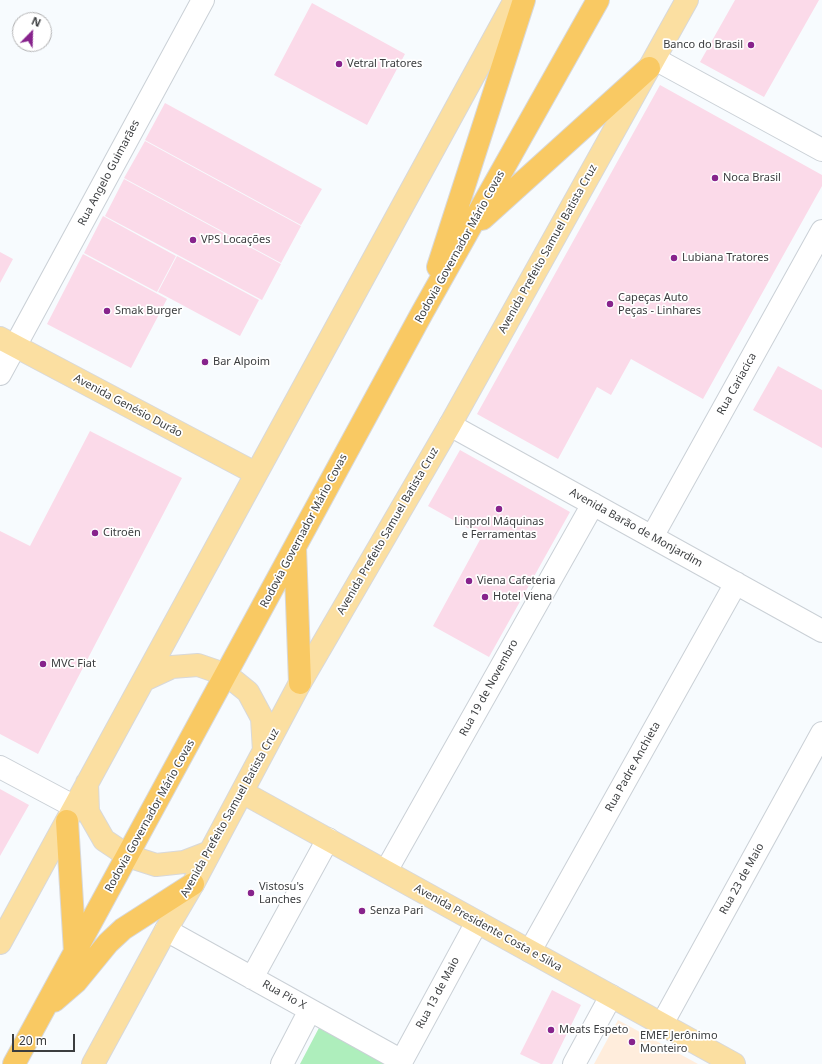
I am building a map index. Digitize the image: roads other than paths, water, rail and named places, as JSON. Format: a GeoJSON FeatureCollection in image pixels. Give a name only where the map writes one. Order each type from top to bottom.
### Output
{"type":"FeatureCollection","features":[{"type":"Feature","properties":{"kind":"highway"},"geometry":{"type":"LineString","coordinates":[[422,314],[524,0]]}},
{"type":"Feature","properties":{"kind":"highway","name":"Rodovia Governador Mário Covas"},"geometry":{"type":"LineString","coordinates":[[14,1064],[227,675],[422,314],[598,0]]}},
{"type":"Feature","properties":{"kind":"highway"},"geometry":{"type":"LineString","coordinates":[[469,231],[652,63]]}},
{"type":"Feature","properties":{"kind":"highway"},"geometry":{"type":"LineString","coordinates":[[295,548],[300,683]]}},
{"type":"Feature","properties":{"kind":"highway"},"geometry":{"type":"LineString","coordinates":[[71,814],[75,952]]}},
{"type":"Feature","properties":{"kind":"highway"},"geometry":{"type":"LineString","coordinates":[[43,1011],[76,982],[108,943],[123,929],[193,884]]}},
{"type":"Feature","properties":{"kind":"main road"},"geometry":{"type":"LineString","coordinates":[[0,943],[515,0]]}},
{"type":"Feature","properties":{"kind":"main road","name":"Avenida Prefeito Samuel Batista Cruz"},"geometry":{"type":"LineString","coordinates":[[93,1064],[166,930],[193,884],[300,683],[450,425],[688,0]]}},
{"type":"Feature","properties":{"kind":"main road","name":"Avenida Genésio Durão"},"geometry":{"type":"LineString","coordinates":[[8,342],[256,473]]}},
{"type":"Feature","properties":{"kind":"main road"},"geometry":{"type":"LineString","coordinates":[[144,680],[172,667],[198,665],[227,675],[248,692],[262,718],[264,751]]}},
{"type":"Feature","properties":{"kind":"main road"},"geometry":{"type":"LineString","coordinates":[[87,783],[88,812],[104,840],[128,856],[156,865],[184,862],[210,852]]}},
{"type":"Feature","properties":{"kind":"main road","name":"Avenida Presidente Costa e Silva"},"geometry":{"type":"LineString","coordinates":[[242,792],[734,1064]]}},
{"type":"Feature","properties":{"kind":"street","name":"Rua Angelo Guimarães"},"geometry":{"type":"LineString","coordinates":[[0,374],[8,342],[203,0]]}},
{"type":"Feature","properties":{"kind":"street"},"geometry":{"type":"LineString","coordinates":[[652,63],[822,150]]}},
{"type":"Feature","properties":{"kind":"street","name":"Rua Cariacica"},"geometry":{"type":"LineString","coordinates":[[652,537],[822,231]]}},
{"type":"Feature","properties":{"kind":"street","name":"Avenida Barão de Monjardim"},"geometry":{"type":"LineString","coordinates":[[450,425],[822,631]]}},
{"type":"Feature","properties":{"kind":"street","name":"Rua 19 de Novembro"},"geometry":{"type":"LineString","coordinates":[[386,871],[593,504]]}},
{"type":"Feature","properties":{"kind":"street","name":"Rua Padre Anchieta"},"geometry":{"type":"LineString","coordinates":[[530,952],[736,583]]}},
{"type":"Feature","properties":{"kind":"street","name":"Rua 23 de Maio"},"geometry":{"type":"LineString","coordinates":[[662,1024],[822,733]]}},
{"type":"Feature","properties":{"kind":"street"},"geometry":{"type":"LineString","coordinates":[[0,767],[71,814]]}},
{"type":"Feature","properties":{"kind":"street"},"geometry":{"type":"LineString","coordinates":[[252,978],[328,839]]}},
{"type":"Feature","properties":{"kind":"street","name":"Rua 13 de Maio"},"geometry":{"type":"LineString","coordinates":[[401,1062],[477,922]]}},
{"type":"Feature","properties":{"kind":"street","name":"Rua Pio X"},"geometry":{"type":"LineString","coordinates":[[166,930],[401,1062]]}},
{"type":"Feature","properties":{"kind":"street"},"geometry":{"type":"LineString","coordinates":[[574,1064],[611,996]]}},
{"type":"Feature","properties":{"kind":"street"},"geometry":{"type":"LineString","coordinates":[[282,1064],[310,1010]]}},
{"type":"Feature","properties":{"kind":"place","name":"Banco do Brasil"},"geometry":{"type":"Point","coordinates":[751,45]}},
{"type":"Feature","properties":{"kind":"place","name":"Vetral Tratores"},"geometry":{"type":"Point","coordinates":[339,64]}},
{"type":"Feature","properties":{"kind":"place","name":"Noca Brasil"},"geometry":{"type":"Point","coordinates":[715,178]}},
{"type":"Feature","properties":{"kind":"place","name":"VPS Locações"},"geometry":{"type":"Point","coordinates":[193,240]}},
{"type":"Feature","properties":{"kind":"place","name":"Lubiana Tratores"},"geometry":{"type":"Point","coordinates":[674,258]}},
{"type":"Feature","properties":{"kind":"place","name":"Capeças Auto Peças - Linhares"},"geometry":{"type":"Point","coordinates":[610,304]}},
{"type":"Feature","properties":{"kind":"place","name":"Smak Burger"},"geometry":{"type":"Point","coordinates":[107,311]}},
{"type":"Feature","properties":{"kind":"place","name":"Bar Alpoim"},"geometry":{"type":"Point","coordinates":[205,362]}},
{"type":"Feature","properties":{"kind":"place","name":"Linprol Máquinas e Ferramentas"},"geometry":{"type":"Point","coordinates":[499,509]}},
{"type":"Feature","properties":{"kind":"place","name":"Citroën"},"geometry":{"type":"Point","coordinates":[95,533]}},
{"type":"Feature","properties":{"kind":"place","name":"Viena Cafeteria"},"geometry":{"type":"Point","coordinates":[469,581]}},
{"type":"Feature","properties":{"kind":"place","name":"Hotel Viena"},"geometry":{"type":"Point","coordinates":[485,597]}},
{"type":"Feature","properties":{"kind":"place","name":"MVC Fiat"},"geometry":{"type":"Point","coordinates":[43,664]}},
{"type":"Feature","properties":{"kind":"place","name":"Vistosu's Lanches"},"geometry":{"type":"Point","coordinates":[251,893]}},
{"type":"Feature","properties":{"kind":"place","name":"Senza Pari"},"geometry":{"type":"Point","coordinates":[362,911]}},
{"type":"Feature","properties":{"kind":"place","name":"Meats Espeto"},"geometry":{"type":"Point","coordinates":[551,1030]}},
{"type":"Feature","properties":{"kind":"place","name":"EMEF Jerônimo Monteiro"},"geometry":{"type":"Point","coordinates":[632,1042]}}]}
